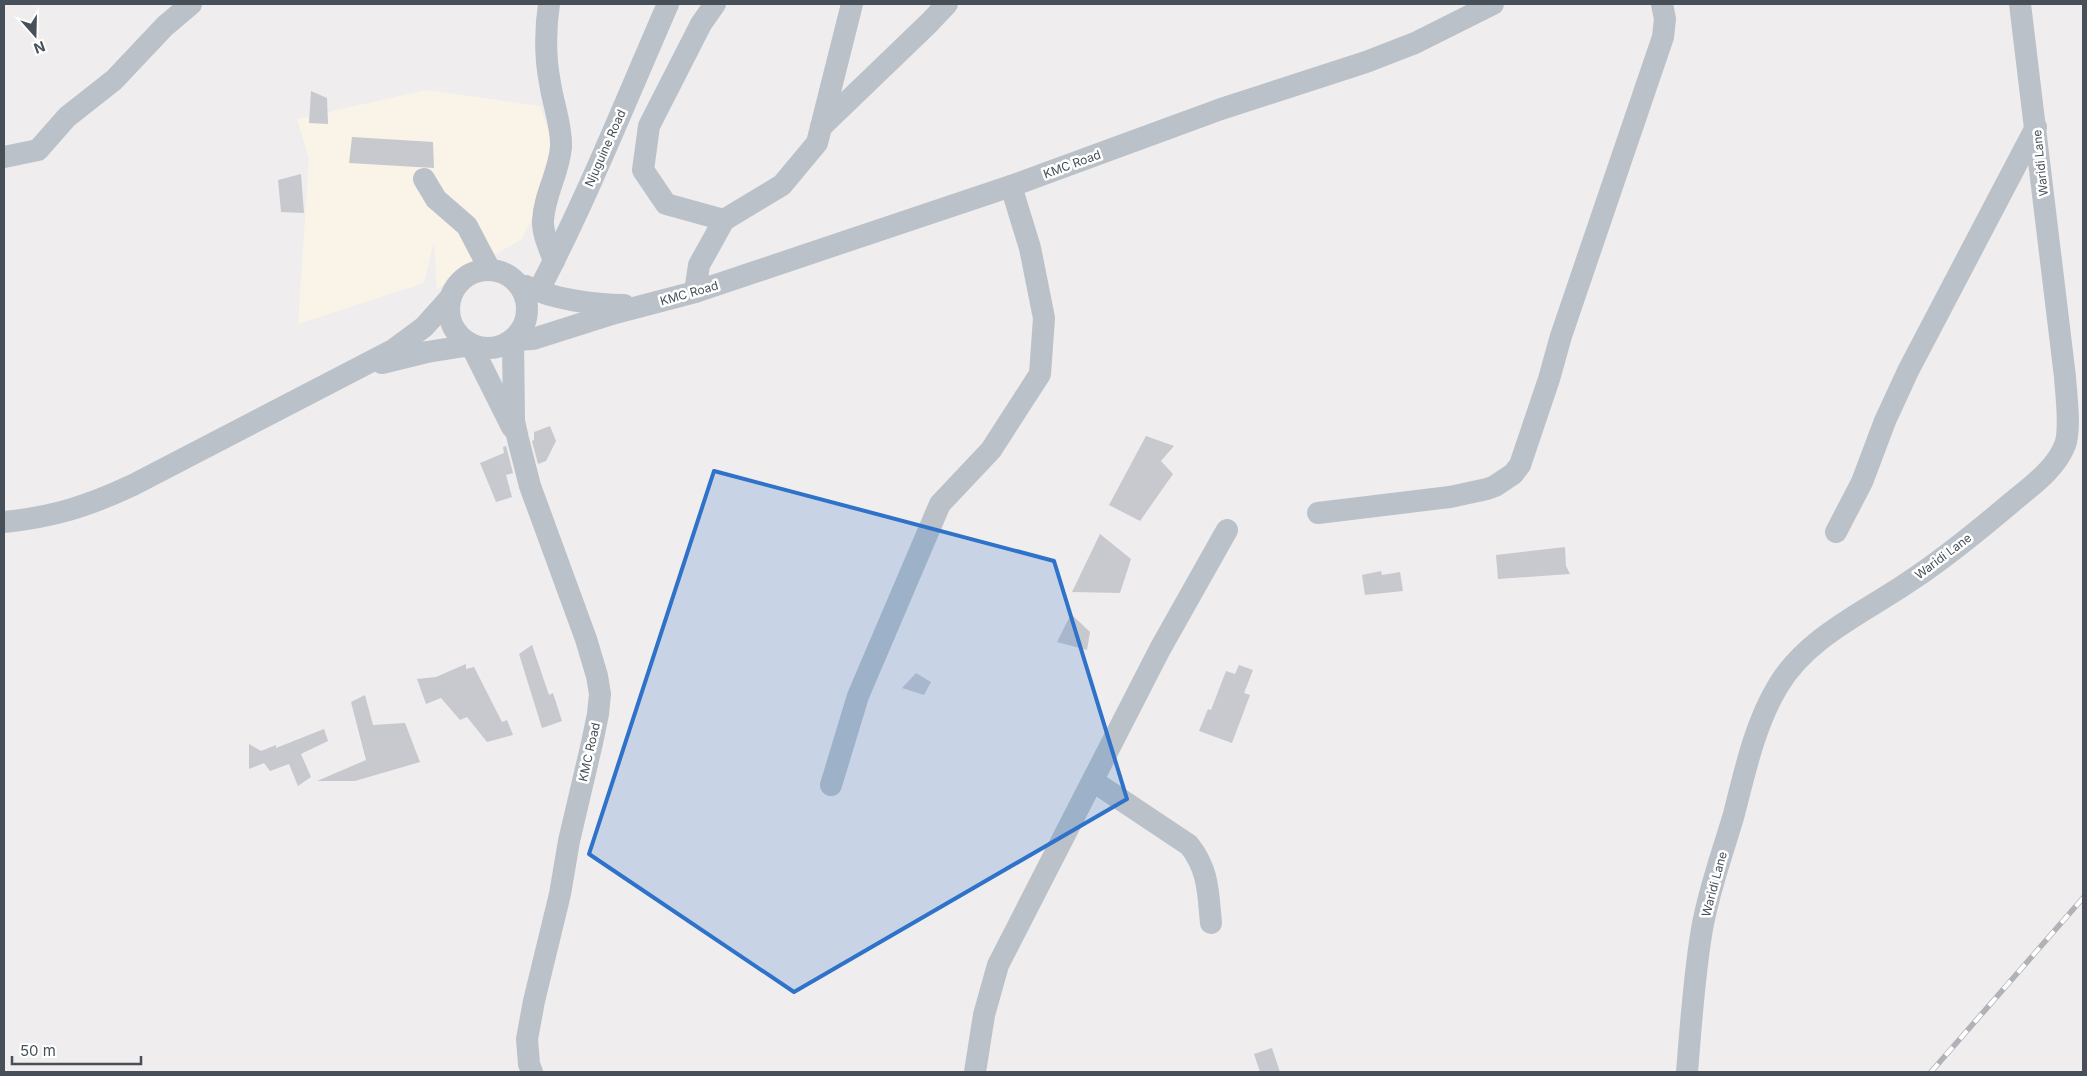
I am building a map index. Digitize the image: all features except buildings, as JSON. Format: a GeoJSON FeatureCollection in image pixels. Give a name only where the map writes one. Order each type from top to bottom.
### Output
{"type":"FeatureCollection","features":[{"type":"Feature","properties":{"kind":"street"},"geometry":{"type":"LineString","coordinates":[[4,157],[38,150],[67,117],[114,80],[164,26],[191,4]]}},
{"type":"Feature","properties":{"kind":"street"},"geometry":{"type":"LineString","coordinates":[[549,4],[545,40],[549,82],[561,147],[558,170],[549,191],[542,222],[554,261]]}},
{"type":"Feature","properties":{"kind":"street","name":"Njuguine Road"},"geometry":{"type":"LineString","coordinates":[[539,290],[554,261],[668,4]]}},
{"type":"Feature","properties":{"kind":"street"},"geometry":{"type":"LineString","coordinates":[[715,4],[701,24],[650,126],[642,170],[666,204],[724,220]]}},
{"type":"Feature","properties":{"kind":"street"},"geometry":{"type":"LineString","coordinates":[[695,292],[699,265],[724,220],[782,185],[817,143],[852,4]]}},
{"type":"Feature","properties":{"kind":"street"},"geometry":{"type":"LineString","coordinates":[[821,127],[929,24],[947,4]]}},
{"type":"Feature","properties":{"kind":"street","name":"KMC Road"},"geometry":{"type":"LineString","coordinates":[[532,1072],[529,1064],[527,1039],[592,743],[600,694],[597,676],[586,639],[561,576],[530,486],[518,439],[514,421],[513,340],[533,338],[695,292],[1012,186],[1220,109],[1366,62],[1415,43],[1493,4]]}},
{"type":"Feature","properties":{"kind":"street"},"geometry":{"type":"LineString","coordinates":[[1318,513],[1450,497],[1487,489],[1513,474],[1520,465],[1561,336],[1663,37],[1665,19],[1662,4]]}},
{"type":"Feature","properties":{"kind":"street","name":"Waridi Lane"},"geometry":{"type":"LineString","coordinates":[[1687,1072],[1702,929],[1712,882],[1729,831],[1748,759],[1778,685],[1797,660],[1818,642],[1872,604],[1910,581],[2049,471],[2066,442],[2067,412],[2064,377],[2020,4]]}},
{"type":"Feature","properties":{"kind":"street"},"geometry":{"type":"LineString","coordinates":[[1836,532],[1862,482],[1908,371],[2036,127]]}},
{"type":"Feature","properties":{"kind":"street"},"geometry":{"type":"LineString","coordinates":[[424,179],[436,199],[467,226],[490,270]]}},
{"type":"Feature","properties":{"kind":"street"},"geometry":{"type":"LineString","coordinates":[[831,785],[858,696],[940,504],[990,450],[1040,374],[1044,318],[1030,248],[1012,186]]}},
{"type":"Feature","properties":{"kind":"street"},"geometry":{"type":"LineString","coordinates":[[355,371],[427,352],[471,345],[489,349],[502,346],[513,340],[522,330],[527,317],[527,304],[523,291],[512,278],[503,273],[490,270],[476,272],[464,278],[455,287],[450,298],[448,310],[450,323],[456,334],[471,345]]}},
{"type":"Feature","properties":{"kind":"street","name":"KMC Road"},"geometry":{"type":"LineString","coordinates":[[512,278],[539,290],[570,299],[603,305],[645,305]]}},
{"type":"Feature","properties":{"kind":"street"},"geometry":{"type":"LineString","coordinates":[[4,522],[65,513],[95,503],[393,350],[424,327],[450,298]]}},
{"type":"Feature","properties":{"kind":"street","name":"KMC Road"},"geometry":{"type":"LineString","coordinates":[[471,345],[518,439]]}},
{"type":"Feature","properties":{"kind":"street"},"geometry":{"type":"LineString","coordinates":[[975,1072],[984,1015],[998,965],[1160,649],[1227,530]]}},
{"type":"Feature","properties":{"kind":"street"},"geometry":{"type":"LineString","coordinates":[[1093,781],[1189,845],[1199,858],[1206,876],[1212,923]]}},
{"type":"Feature","properties":{"kind":"highlighted area"},"geometry":{"type":"Polygon","coordinates":[[[714,471],[1054,561],[1127,799],[794,992],[589,854],[714,471]]]}},
{"type":"Feature","properties":{"kind":"shaded area"},"geometry":{"type":"Polygon","coordinates":[[[426,90],[540,106],[559,161],[522,239],[437,289],[434,242],[424,283],[298,324],[309,159],[297,119],[426,90]]]}},
{"type":"Feature","properties":{"kind":"railway"},"geometry":{"type":"LineString","coordinates":[[1931,1072],[2083,898]]}}]}
